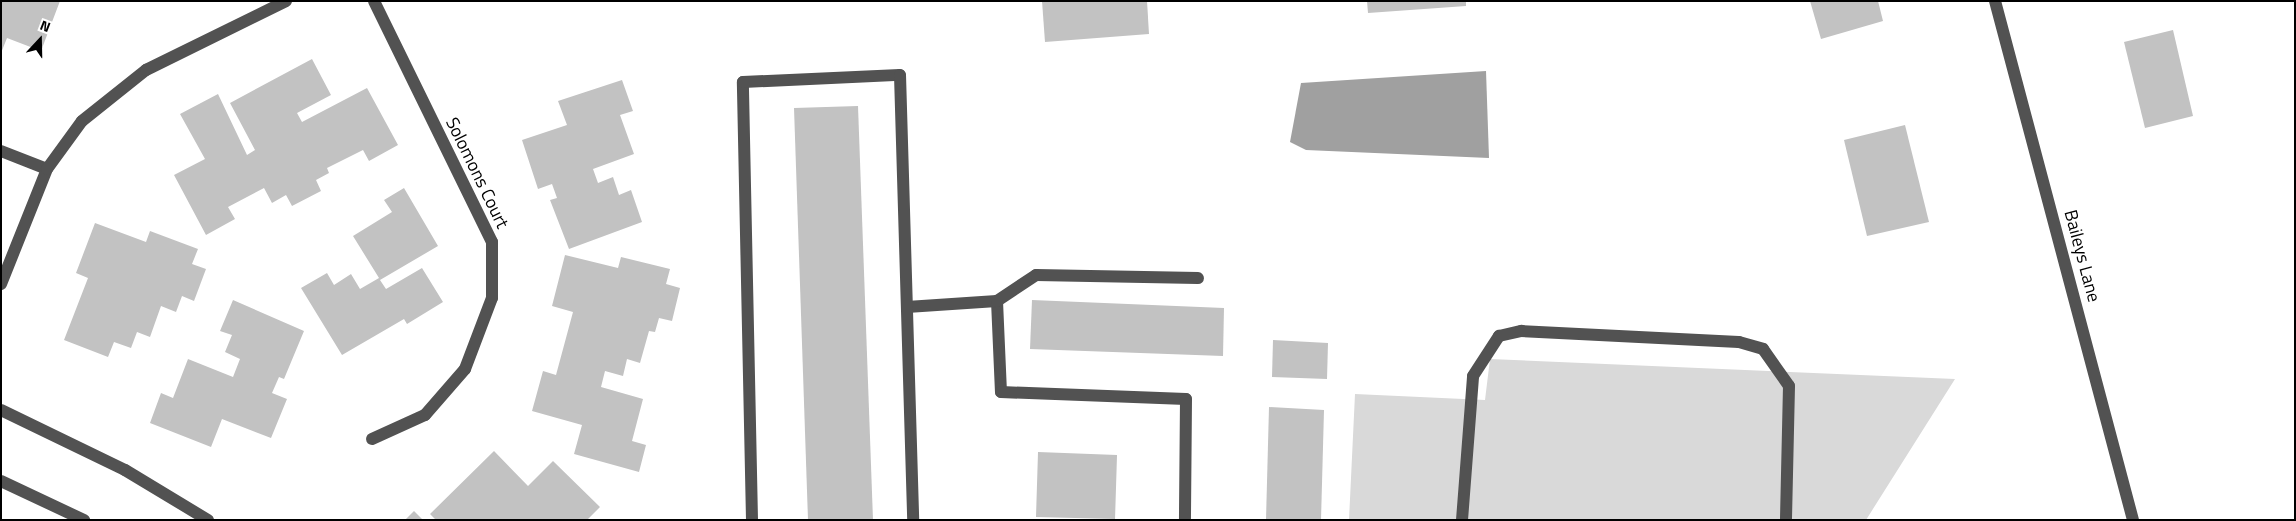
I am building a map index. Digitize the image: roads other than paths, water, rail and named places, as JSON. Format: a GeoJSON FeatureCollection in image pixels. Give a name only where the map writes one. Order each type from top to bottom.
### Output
{"type":"FeatureCollection","features":[{"type":"Feature","properties":{"kind":"street"},"geometry":{"type":"LineString","coordinates":[[1,284],[47,169],[82,121],[146,70],[286,1]]}},
{"type":"Feature","properties":{"kind":"street","name":"Solomons Court"},"geometry":{"type":"LineString","coordinates":[[372,439],[425,415],[465,370],[492,298],[492,242],[374,1]]}},
{"type":"Feature","properties":{"kind":"street","name":"Baileys Lane"},"geometry":{"type":"LineString","coordinates":[[1994,1],[2133,520]]}},
{"type":"Feature","properties":{"kind":"street"},"geometry":{"type":"LineString","coordinates":[[752,520],[744,82],[900,75],[913,520]]}},
{"type":"Feature","properties":{"kind":"street"},"geometry":{"type":"LineString","coordinates":[[1,151],[47,169]]}},
{"type":"Feature","properties":{"kind":"street"},"geometry":{"type":"LineString","coordinates":[[907,307],[997,301],[1036,275],[1198,278]]}},
{"type":"Feature","properties":{"kind":"street"},"geometry":{"type":"LineString","coordinates":[[997,301],[1001,392],[1186,399],[1185,520]]}},
{"type":"Feature","properties":{"kind":"street"},"geometry":{"type":"LineString","coordinates":[[1462,520],[1473,376],[1500,336],[1521,332],[1739,342],[1764,349],[1789,386],[1786,520]]}},
{"type":"Feature","properties":{"kind":"street"},"geometry":{"type":"LineString","coordinates":[[1,410],[125,470],[208,520]]}},
{"type":"Feature","properties":{"kind":"street"},"geometry":{"type":"LineString","coordinates":[[1,481],[84,520]]}}]}
